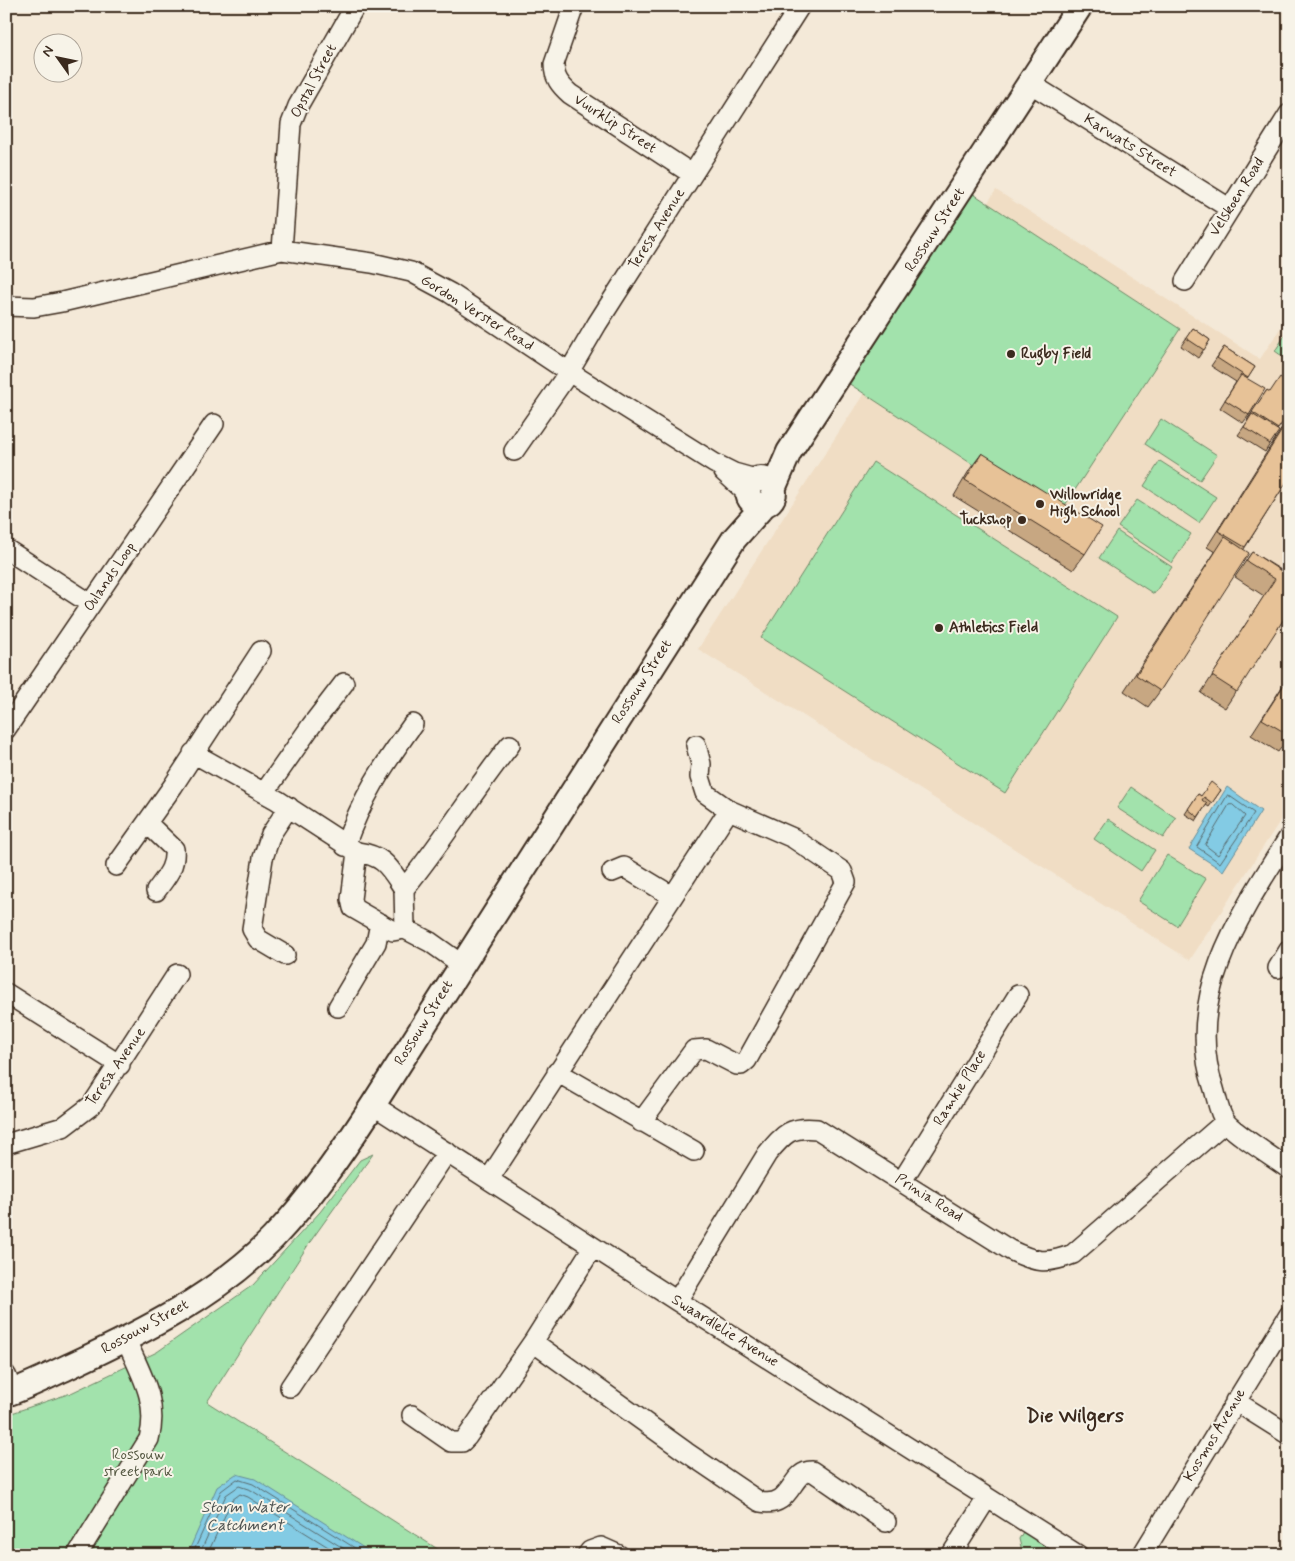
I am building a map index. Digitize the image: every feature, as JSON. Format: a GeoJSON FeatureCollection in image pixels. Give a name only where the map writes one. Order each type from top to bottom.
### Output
{"type":"FeatureCollection","features":[{"type":"Feature","properties":{"kind":"main road","name":"Rossouw Street"},"geometry":{"type":"LineString","coordinates":[[8,1387],[126,1340],[207,1292],[245,1263],[272,1239],[300,1209],[373,1105],[461,964],[734,539],[759,491],[789,452],[1031,84],[1080,6]]}},
{"type":"Feature","properties":{"kind":"street","name":"Opstal Street"},"geometry":{"type":"LineString","coordinates":[[282,250],[291,124],[298,106],[355,6]]}},
{"type":"Feature","properties":{"kind":"street","name":"Vuurklip Street"},"geometry":{"type":"LineString","coordinates":[[574,6],[554,64],[554,74],[560,85],[570,94],[692,174]]}},
{"type":"Feature","properties":{"kind":"street","name":"Teresa Avenue"},"geometry":{"type":"LineString","coordinates":[[514,451],[569,372],[692,174],[800,6]]}},
{"type":"Feature","properties":{"kind":"street","name":"Karwats Street"},"geometry":{"type":"LineString","coordinates":[[1031,84],[1229,208]]}},
{"type":"Feature","properties":{"kind":"street","name":"Velskoen Road"},"geometry":{"type":"LineString","coordinates":[[1185,281],[1289,114]]}},
{"type":"Feature","properties":{"kind":"street","name":"Gordon Verster Road"},"geometry":{"type":"LineString","coordinates":[[6,306],[34,307],[62,302],[282,250],[372,263],[411,272],[450,293],[569,372],[759,491]]}},
{"type":"Feature","properties":{"kind":"street","name":"Oulands Loop"},"geometry":{"type":"LineString","coordinates":[[6,730],[214,424]]}},
{"type":"Feature","properties":{"kind":"street"},"geometry":{"type":"LineString","coordinates":[[6,549],[92,604]]}},
{"type":"Feature","properties":{"kind":"street"},"geometry":{"type":"LineString","coordinates":[[116,866],[147,823],[260,651]]}},
{"type":"Feature","properties":{"kind":"street"},"geometry":{"type":"LineString","coordinates":[[264,793],[344,683]]}},
{"type":"Feature","properties":{"kind":"street"},"geometry":{"type":"LineString","coordinates":[[413,724],[371,785],[358,810],[351,849],[352,903],[359,913],[393,930],[405,929],[430,942],[461,964]]}},
{"type":"Feature","properties":{"kind":"street"},"geometry":{"type":"LineString","coordinates":[[404,889],[429,859],[490,770],[510,745]]}},
{"type":"Feature","properties":{"kind":"street"},"geometry":{"type":"LineString","coordinates":[[641,1122],[694,1050],[706,1048],[741,1065],[747,1060],[846,882],[842,870],[793,838],[729,810],[705,793],[700,777],[701,764],[696,745]]}},
{"type":"Feature","properties":{"kind":"street"},"geometry":{"type":"LineString","coordinates":[[193,753],[289,808],[351,849],[374,855],[382,860],[404,889],[405,929]]}},
{"type":"Feature","properties":{"kind":"street"},"geometry":{"type":"LineString","coordinates":[[285,955],[258,939],[252,929],[263,858],[271,834],[289,808]]}},
{"type":"Feature","properties":{"kind":"street"},"geometry":{"type":"LineString","coordinates":[[490,1179],[557,1072],[729,810]]}},
{"type":"Feature","properties":{"kind":"street"},"geometry":{"type":"LineString","coordinates":[[147,823],[174,849],[175,861],[156,891]]}},
{"type":"Feature","properties":{"kind":"street"},"geometry":{"type":"LineString","coordinates":[[1289,837],[1283,858],[1232,930],[1219,966],[1205,1019],[1203,1043],[1206,1067],[1225,1122],[1289,1169]]}},
{"type":"Feature","properties":{"kind":"street"},"geometry":{"type":"LineString","coordinates":[[612,872],[624,867],[672,896]]}},
{"type":"Feature","properties":{"kind":"street"},"geometry":{"type":"LineString","coordinates":[[338,1007],[376,943],[380,923]]}},
{"type":"Feature","properties":{"kind":"street"},"geometry":{"type":"LineString","coordinates":[[1278,968],[1289,950]]}},
{"type":"Feature","properties":{"kind":"street","name":"Teresa Avenue"},"geometry":{"type":"LineString","coordinates":[[6,1144],[64,1127],[74,1121],[92,1104],[120,1065],[178,974]]}},
{"type":"Feature","properties":{"kind":"street"},"geometry":{"type":"LineString","coordinates":[[6,992],[120,1065]]}},
{"type":"Feature","properties":{"kind":"street","name":"Ramkie Place"},"geometry":{"type":"LineString","coordinates":[[902,1181],[1018,995]]}},
{"type":"Feature","properties":{"kind":"street"},"geometry":{"type":"LineString","coordinates":[[557,1072],[694,1151]]}},
{"type":"Feature","properties":{"kind":"street","name":"Swaardlelie Avenue"},"geometry":{"type":"LineString","coordinates":[[373,1105],[677,1301],[1078,1555]]}},
{"type":"Feature","properties":{"kind":"street","name":"Prinia Road"},"geometry":{"type":"LineString","coordinates":[[677,1301],[767,1154],[791,1131],[802,1128],[818,1130],[1010,1250],[1032,1260],[1054,1262],[1073,1254],[1225,1122]]}},
{"type":"Feature","properties":{"kind":"street"},"geometry":{"type":"LineString","coordinates":[[290,1387],[446,1152]]}},
{"type":"Feature","properties":{"kind":"street"},"geometry":{"type":"LineString","coordinates":[[412,1415],[451,1442],[462,1442],[533,1342],[594,1246]]}},
{"type":"Feature","properties":{"kind":"street","name":"Kosmos Avenue"},"geometry":{"type":"LineString","coordinates":[[1142,1555],[1289,1315]]}},
{"type":"Feature","properties":{"kind":"street"},"geometry":{"type":"LineString","coordinates":[[77,1555],[149,1439],[154,1421],[152,1402],[126,1340]]}},
{"type":"Feature","properties":{"kind":"street"},"geometry":{"type":"LineString","coordinates":[[533,1342],[686,1452],[760,1502],[770,1504],[780,1501],[804,1472],[809,1470],[841,1489],[886,1522]]}},
{"type":"Feature","properties":{"kind":"street"},"geometry":{"type":"LineString","coordinates":[[1235,1401],[1289,1435]]}},
{"type":"Feature","properties":{"kind":"street"},"geometry":{"type":"LineString","coordinates":[[951,1555],[987,1498]]}},
{"type":"Feature","properties":{"kind":"street"},"geometry":{"type":"LineString","coordinates":[[587,1555],[590,1551],[601,1547],[619,1555]]}},
{"type":"Feature","properties":{"kind":"shaded area","name":"Willowridge High School"},"geometry":{"type":"Polygon","coordinates":[[[996,190],[1260,359],[1289,315],[1289,807],[1190,960],[698,649],[996,190]]]}},
{"type":"Feature","properties":{"kind":"green space","name":"Rugby Field"},"geometry":{"type":"Polygon","coordinates":[[[966,189],[1180,329],[1056,519],[842,379],[966,189]]]}},
{"type":"Feature","properties":{"kind":"green space"},"geometry":{"type":"Polygon","coordinates":[[[1289,329],[1289,361],[1275,351],[1289,329]]]}},
{"type":"Feature","properties":{"kind":"green space"},"geometry":{"type":"Polygon","coordinates":[[[1161,419],[1217,455],[1200,480],[1145,444],[1161,419]]]}},
{"type":"Feature","properties":{"kind":"green space"},"geometry":{"type":"Polygon","coordinates":[[[1160,461],[1216,497],[1199,523],[1144,486],[1160,461]]]}},
{"type":"Feature","properties":{"kind":"green space","name":"Athletics Field"},"geometry":{"type":"Polygon","coordinates":[[[873,462],[1117,617],[1005,793],[761,638],[873,462]]]}},
{"type":"Feature","properties":{"kind":"green space"},"geometry":{"type":"Polygon","coordinates":[[[1137,500],[1191,534],[1172,563],[1118,527],[1137,500]]]}},
{"type":"Feature","properties":{"kind":"green space"},"geometry":{"type":"Polygon","coordinates":[[[1117,531],[1172,567],[1154,594],[1099,558],[1117,531]]]}},
{"type":"Feature","properties":{"kind":"green space"},"geometry":{"type":"Polygon","coordinates":[[[1131,787],[1176,818],[1163,838],[1117,808],[1131,787]]]}},
{"type":"Feature","properties":{"kind":"green space"},"geometry":{"type":"Polygon","coordinates":[[[1108,819],[1155,850],[1141,871],[1094,839],[1108,819]]]}},
{"type":"Feature","properties":{"kind":"green space"},"geometry":{"type":"Polygon","coordinates":[[[1167,855],[1206,879],[1177,926],[1138,901],[1167,855]]]}},
{"type":"Feature","properties":{"kind":"green space","name":"Rossouw street park"},"geometry":{"type":"Polygon","coordinates":[[[373,1154],[310,1242],[207,1402],[447,1555],[6,1555],[6,1415],[71,1393],[157,1352],[253,1285],[320,1212],[360,1160],[373,1154]]]}},
{"type":"Feature","properties":{"kind":"green space"},"geometry":{"type":"Polygon","coordinates":[[[1024,1530],[1063,1555],[1023,1555],[1019,1539],[1024,1530]]]}},
{"type":"Feature","properties":{"kind":"water"},"geometry":{"type":"Polygon","coordinates":[[[1227,787],[1261,811],[1223,871],[1189,849],[1227,787]]]}},
{"type":"Feature","properties":{"kind":"water","name":"Storm Water Catchment"},"geometry":{"type":"Polygon","coordinates":[[[236,1474],[255,1479],[375,1555],[187,1555],[217,1487],[236,1474]]]}},
{"type":"Feature","properties":{"kind":"building"},"geometry":{"type":"Polygon","coordinates":[[[1193,328],[1210,340],[1204,350],[1186,338],[1193,328]]]}},
{"type":"Feature","properties":{"kind":"building"},"geometry":{"type":"Polygon","coordinates":[[[1224,347],[1255,367],[1248,378],[1217,358],[1224,347]]]}},
{"type":"Feature","properties":{"kind":"building"},"geometry":{"type":"Polygon","coordinates":[[[1241,375],[1265,389],[1249,415],[1225,400],[1241,375]]]}},
{"type":"Feature","properties":{"kind":"building"},"geometry":{"type":"Polygon","coordinates":[[[1280,377],[1289,383],[1289,413],[1278,429],[1252,412],[1267,390],[1270,392],[1280,377]]]}},
{"type":"Feature","properties":{"kind":"building"},"geometry":{"type":"Polygon","coordinates":[[[1252,414],[1279,431],[1270,444],[1244,427],[1252,414]]]}},
{"type":"Feature","properties":{"kind":"building"},"geometry":{"type":"Polygon","coordinates":[[[1289,419],[1289,478],[1245,547],[1218,531],[1289,419]]]}},
{"type":"Feature","properties":{"kind":"building"},"geometry":{"type":"Polygon","coordinates":[[[982,453],[1102,527],[1085,554],[965,480],[982,453]]]}},
{"type":"Feature","properties":{"kind":"building"},"geometry":{"type":"Polygon","coordinates":[[[1225,537],[1249,553],[1160,691],[1136,675],[1225,537]]]}},
{"type":"Feature","properties":{"kind":"building"},"geometry":{"type":"Polygon","coordinates":[[[1252,552],[1281,571],[1289,559],[1289,611],[1237,692],[1212,676],[1275,579],[1246,561],[1252,552]]]}},
{"type":"Feature","properties":{"kind":"building"},"geometry":{"type":"Polygon","coordinates":[[[1289,677],[1289,735],[1262,719],[1289,677]]]}},
{"type":"Feature","properties":{"kind":"building"},"geometry":{"type":"Polygon","coordinates":[[[1211,782],[1221,790],[1212,803],[1204,797],[1202,800],[1207,804],[1198,817],[1188,809],[1198,794],[1201,796],[1211,782]]]}},
{"type":"Feature","properties":{"kind":"place","name":"Rugby Field"},"geometry":{"type":"Point","coordinates":[1011,354]}},
{"type":"Feature","properties":{"kind":"place","name":"Willowridge High School"},"geometry":{"type":"Point","coordinates":[1040,504]}},
{"type":"Feature","properties":{"kind":"place","name":"Tuckshop"},"geometry":{"type":"Point","coordinates":[1022,520]}},
{"type":"Feature","properties":{"kind":"place","name":"Athletics Field"},"geometry":{"type":"Point","coordinates":[939,628]}},
{"type":"Feature","properties":{"kind":"district","name":"Die Wilgers"},"geometry":{"type":"Point","coordinates":[1075,1416]}}]}
